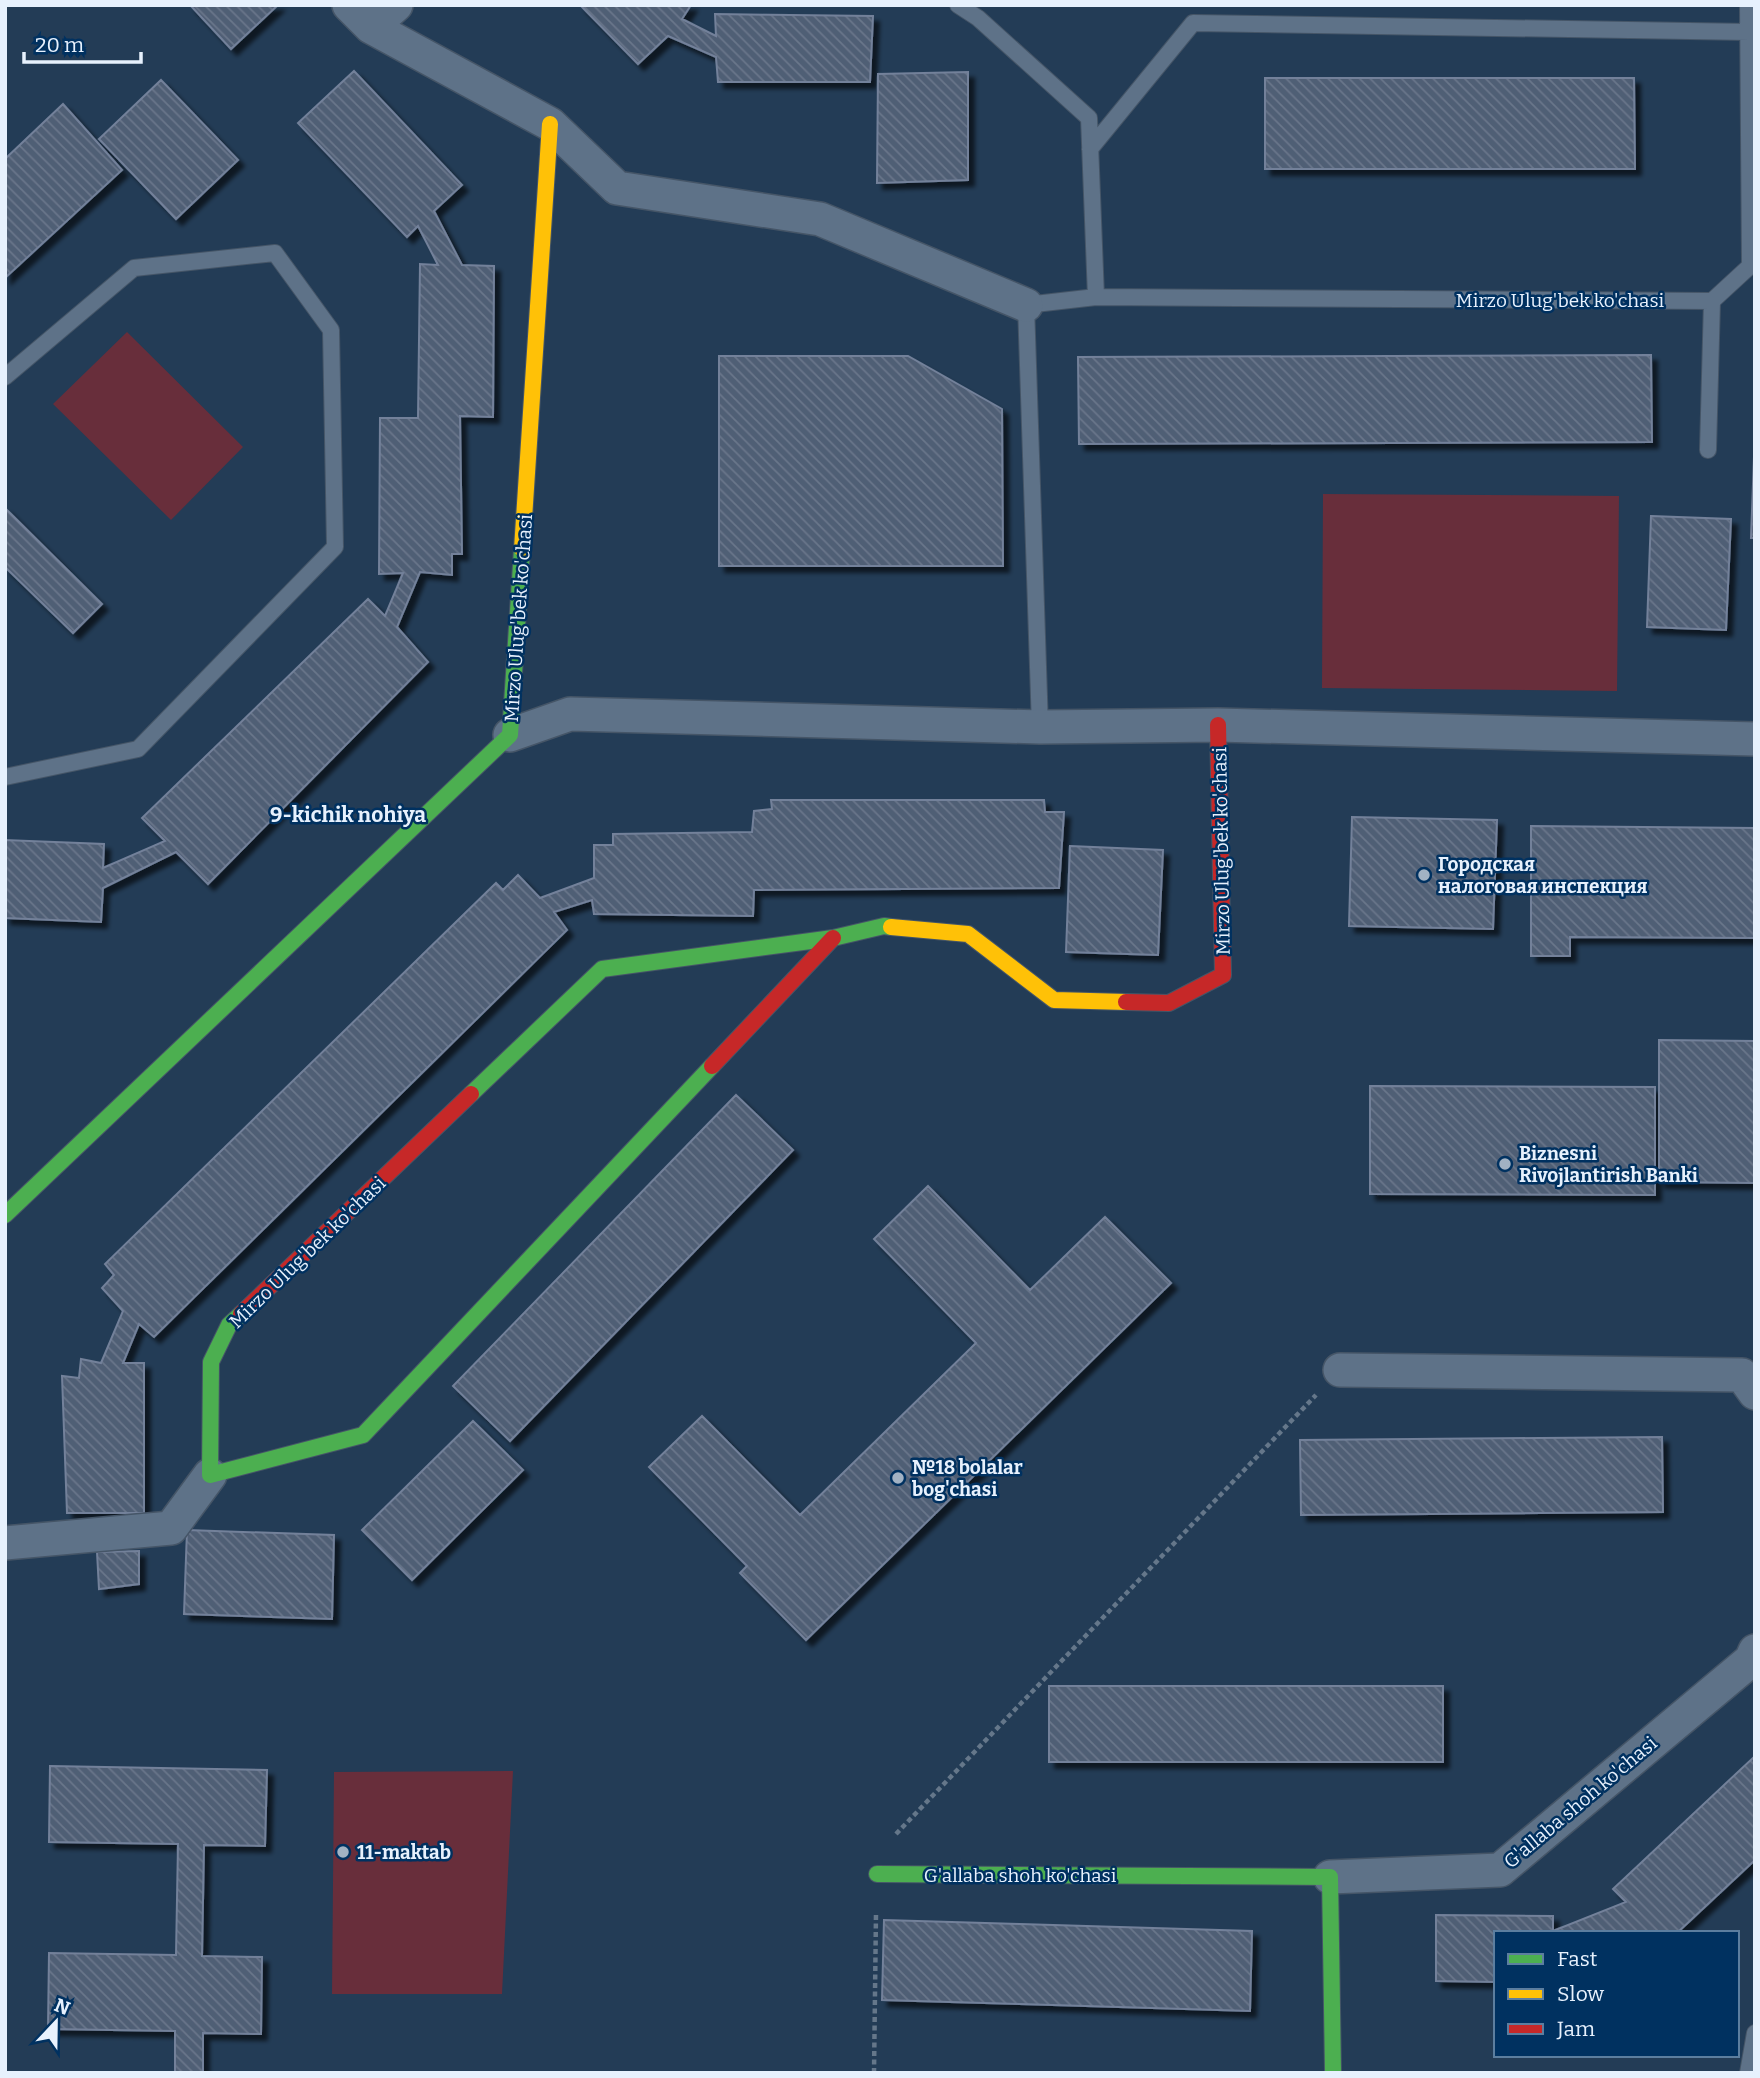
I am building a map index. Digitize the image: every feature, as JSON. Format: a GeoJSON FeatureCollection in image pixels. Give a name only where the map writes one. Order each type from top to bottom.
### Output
{"type":"FeatureCollection","features":[{"type":"Feature","properties":{"kind":"street"},"geometry":{"type":"LineString","coordinates":[[360,16],[396,5]]}},
{"type":"Feature","properties":{"kind":"street"},"geometry":{"type":"LineString","coordinates":[[360,16],[550,124],[617,188],[820,219],[1026,305]]}},
{"type":"Feature","properties":{"kind":"street","name":"Mirzo Ulug'bek ko'chasi"},"geometry":{"type":"LineString","coordinates":[[5,1215],[510,735],[550,124]]}},
{"type":"Feature","properties":{"kind":"street"},"geometry":{"type":"LineString","coordinates":[[510,735],[570,714],[1040,727],[1219,725],[1755,739]]}},
{"type":"Feature","properties":{"kind":"street","name":"Mirzo Ulug'bek ko'chasi"},"geometry":{"type":"LineString","coordinates":[[209,1475],[211,1362],[229,1325],[602,969],[833,938],[884,926],[968,934],[1054,1000],[1169,1003],[1223,975],[1219,725]]}},
{"type":"Feature","properties":{"kind":"street"},"geometry":{"type":"LineString","coordinates":[[5,1543],[171,1528],[209,1475],[363,1435],[833,938]]}},
{"type":"Feature","properties":{"kind":"street"},"geometry":{"type":"LineString","coordinates":[[1340,1370],[1742,1375],[1755,1393]]}},
{"type":"Feature","properties":{"kind":"street","name":"G'allaba shoh ko'chasi"},"geometry":{"type":"LineString","coordinates":[[877,1874],[1330,1877],[1500,1870],[1751,1660],[1755,1651]]}},
{"type":"Feature","properties":{"kind":"street"},"geometry":{"type":"LineString","coordinates":[[1330,1877],[1333,2073]]}},
{"type":"Feature","properties":{"kind":"lane"},"geometry":{"type":"LineString","coordinates":[[958,5],[978,18],[1089,118],[1096,297]]}},
{"type":"Feature","properties":{"kind":"lane"},"geometry":{"type":"LineString","coordinates":[[1708,450],[1712,300],[1750,266],[1748,5]]}},
{"type":"Feature","properties":{"kind":"lane"},"geometry":{"type":"LineString","coordinates":[[1090,149],[1193,23],[1749,32]]}},
{"type":"Feature","properties":{"kind":"lane"},"geometry":{"type":"LineString","coordinates":[[5,377],[134,268],[275,253],[331,330],[335,547],[138,749],[5,777]]}},
{"type":"Feature","properties":{"kind":"lane","name":"Mirzo Ulug'bek ko'chasi"},"geometry":{"type":"LineString","coordinates":[[1026,305],[1096,297],[1712,300]]}},
{"type":"Feature","properties":{"kind":"lane"},"geometry":{"type":"LineString","coordinates":[[1026,305],[1040,727]]}},
{"type":"Feature","properties":{"kind":"lane"},"geometry":{"type":"LineString","coordinates":[[1748,2073],[1755,2033]]}},
{"type":"Feature","properties":{"kind":"path"},"geometry":{"type":"LineString","coordinates":[[874,2073],[877,1854],[1340,1370]]}},
{"type":"Feature","properties":{"kind":"shaded area"},"geometry":{"type":"Polygon","coordinates":[[[127,332],[243,447],[171,520],[53,404],[127,332]]]}},
{"type":"Feature","properties":{"kind":"shaded area"},"geometry":{"type":"Polygon","coordinates":[[[1323,494],[1619,496],[1617,691],[1322,688],[1323,494]]]}},
{"type":"Feature","properties":{"kind":"shaded area"},"geometry":{"type":"Polygon","coordinates":[[[513,1771],[502,1994],[332,1994],[334,1772],[513,1771]]]}},
{"type":"Feature","properties":{"kind":"building"},"geometry":{"type":"Polygon","coordinates":[[[190,5],[278,5],[231,49],[190,5]]]}},
{"type":"Feature","properties":{"kind":"building"},"geometry":{"type":"Polygon","coordinates":[[[580,5],[691,5],[682,19],[716,36],[715,14],[873,16],[870,82],[718,82],[716,57],[668,36],[638,64],[580,5]]]}},
{"type":"Feature","properties":{"kind":"building"},"geometry":{"type":"Polygon","coordinates":[[[354,71],[462,185],[434,211],[462,265],[494,266],[493,417],[460,416],[462,554],[452,554],[452,575],[420,572],[397,627],[428,662],[208,884],[176,852],[103,888],[101,922],[5,918],[5,840],[104,844],[103,868],[165,841],[142,818],[368,599],[385,616],[403,573],[379,574],[380,418],[418,418],[420,264],[438,265],[418,226],[407,237],[298,123],[354,71]]]}},
{"type":"Feature","properties":{"kind":"building"},"geometry":{"type":"Polygon","coordinates":[[[968,72],[968,180],[877,183],[878,74],[968,72]]]}},
{"type":"Feature","properties":{"kind":"building"},"geometry":{"type":"Polygon","coordinates":[[[1265,78],[1634,78],[1635,169],[1265,169],[1265,78]]]}},
{"type":"Feature","properties":{"kind":"building"},"geometry":{"type":"Polygon","coordinates":[[[161,80],[238,160],[176,219],[99,139],[161,80]]]}},
{"type":"Feature","properties":{"kind":"building"},"geometry":{"type":"Polygon","coordinates":[[[63,104],[122,170],[5,278],[5,159],[63,104]]]}},
{"type":"Feature","properties":{"kind":"building"},"geometry":{"type":"Polygon","coordinates":[[[1651,355],[1652,442],[1079,444],[1078,357],[1651,355]]]}},
{"type":"Feature","properties":{"kind":"building"},"geometry":{"type":"Polygon","coordinates":[[[719,356],[908,356],[1002,409],[1003,566],[719,566],[719,356]]]}},
{"type":"Feature","properties":{"kind":"building"},"geometry":{"type":"Polygon","coordinates":[[[1755,430],[1755,538],[1751,538],[1755,430]]]}},
{"type":"Feature","properties":{"kind":"building"},"geometry":{"type":"Polygon","coordinates":[[[5,508],[102,604],[73,633],[5,567],[5,508]]]}},
{"type":"Feature","properties":{"kind":"building"},"geometry":{"type":"Polygon","coordinates":[[[1651,516],[1731,519],[1726,630],[1647,627],[1651,516]]]}},
{"type":"Feature","properties":{"kind":"building"},"geometry":{"type":"Polygon","coordinates":[[[771,800],[1044,800],[1045,812],[1064,812],[1059,888],[754,890],[753,916],[594,914],[592,900],[554,912],[567,930],[154,1337],[139,1324],[123,1363],[144,1363],[144,1513],[67,1513],[62,1376],[79,1378],[81,1359],[101,1363],[123,1311],[102,1288],[114,1275],[105,1264],[496,883],[503,890],[518,875],[540,898],[594,878],[594,845],[613,845],[613,834],[752,832],[754,811],[772,809],[771,800]]]}},
{"type":"Feature","properties":{"kind":"building"},"geometry":{"type":"Polygon","coordinates":[[[1352,817],[1497,820],[1493,929],[1349,926],[1352,817]]]}},
{"type":"Feature","properties":{"kind":"building"},"geometry":{"type":"Polygon","coordinates":[[[1531,826],[1755,828],[1755,938],[1570,937],[1570,956],[1531,956],[1531,826]]]}},
{"type":"Feature","properties":{"kind":"building"},"geometry":{"type":"Polygon","coordinates":[[[1070,846],[1163,850],[1158,955],[1066,952],[1070,846]]]}},
{"type":"Feature","properties":{"kind":"building"},"geometry":{"type":"Polygon","coordinates":[[[1659,1040],[1755,1041],[1755,1183],[1659,1182],[1659,1040]]]}},
{"type":"Feature","properties":{"kind":"building"},"geometry":{"type":"Polygon","coordinates":[[[1370,1086],[1655,1087],[1655,1195],[1370,1194],[1370,1086]]]}},
{"type":"Feature","properties":{"kind":"building"},"geometry":{"type":"Polygon","coordinates":[[[736,1095],[793,1150],[510,1441],[453,1386],[736,1095]]]}},
{"type":"Feature","properties":{"kind":"building"},"geometry":{"type":"Polygon","coordinates":[[[928,1186],[1030,1290],[1105,1217],[1171,1283],[806,1640],[740,1573],[747,1566],[649,1467],[702,1416],[800,1515],[976,1343],[874,1239],[928,1186]]]}},
{"type":"Feature","properties":{"kind":"building"},"geometry":{"type":"Polygon","coordinates":[[[473,1421],[523,1470],[412,1580],[362,1530],[473,1421]]]}},
{"type":"Feature","properties":{"kind":"building"},"geometry":{"type":"Polygon","coordinates":[[[1662,1437],[1663,1512],[1301,1515],[1300,1440],[1662,1437]]]}},
{"type":"Feature","properties":{"kind":"building"},"geometry":{"type":"Polygon","coordinates":[[[187,1530],[334,1535],[332,1619],[184,1614],[187,1530]]]}},
{"type":"Feature","properties":{"kind":"building"},"geometry":{"type":"Polygon","coordinates":[[[139,1551],[139,1584],[99,1589],[97,1552],[139,1551]]]}},
{"type":"Feature","properties":{"kind":"building"},"geometry":{"type":"Polygon","coordinates":[[[1049,1686],[1443,1686],[1443,1762],[1049,1762],[1049,1686]]]}},
{"type":"Feature","properties":{"kind":"building"},"geometry":{"type":"Polygon","coordinates":[[[1755,1756],[1755,1860],[1679,1931],[1553,1931],[1626,1902],[1613,1889],[1755,1756]]]}},
{"type":"Feature","properties":{"kind":"building"},"geometry":{"type":"Polygon","coordinates":[[[50,1766],[267,1770],[265,1846],[204,1845],[202,1956],[262,1957],[261,2034],[203,2033],[203,2073],[175,2073],[175,2031],[48,2029],[49,1953],[176,1955],[178,1844],[49,1842],[50,1766]]]}},
{"type":"Feature","properties":{"kind":"building"},"geometry":{"type":"Polygon","coordinates":[[[1436,1915],[1553,1916],[1553,1931],[1494,1931],[1494,1982],[1436,1981],[1436,1915]]]}},
{"type":"Feature","properties":{"kind":"building"},"geometry":{"type":"Polygon","coordinates":[[[884,1920],[1252,1931],[1250,2011],[882,2000],[884,1920]]]}},
{"type":"Feature","properties":{"kind":"traffic: fast"},"geometry":{"type":"LineString","coordinates":[[5,1215],[510,735],[522,549]]}},
{"type":"Feature","properties":{"kind":"traffic: fast"},"geometry":{"type":"LineString","coordinates":[[471,1094],[602,969],[833,938],[884,926],[891,927]]}},
{"type":"Feature","properties":{"kind":"traffic: fast"},"geometry":{"type":"LineString","coordinates":[[241,1314],[229,1325],[211,1362],[210,1475],[363,1435],[712,1066]]}},
{"type":"Feature","properties":{"kind":"traffic: fast"},"geometry":{"type":"LineString","coordinates":[[877,1874],[1330,1877],[1333,2073]]}},
{"type":"Feature","properties":{"kind":"traffic: slow"},"geometry":{"type":"LineString","coordinates":[[522,549],[550,124]]}},
{"type":"Feature","properties":{"kind":"traffic: slow"},"geometry":{"type":"LineString","coordinates":[[891,927],[968,934],[1054,1000],[1126,1002]]}},
{"type":"Feature","properties":{"kind":"traffic: jam"},"geometry":{"type":"LineString","coordinates":[[1126,1002],[1169,1003],[1223,975],[1218,725]]}},
{"type":"Feature","properties":{"kind":"traffic: jam"},"geometry":{"type":"LineString","coordinates":[[712,1066],[833,938]]}},
{"type":"Feature","properties":{"kind":"traffic: jam"},"geometry":{"type":"LineString","coordinates":[[241,1314],[471,1094]]}},
{"type":"Feature","properties":{"kind":"place","name":"Городская налоговая инспекция"},"geometry":{"type":"Point","coordinates":[1424,875]}},
{"type":"Feature","properties":{"kind":"place","name":"Biznesni Rivojlantirish Banki"},"geometry":{"type":"Point","coordinates":[1505,1164]}},
{"type":"Feature","properties":{"kind":"place","name":"№18 bolalar bog'chasi"},"geometry":{"type":"Point","coordinates":[898,1478]}},
{"type":"Feature","properties":{"kind":"place","name":"11-maktab"},"geometry":{"type":"Point","coordinates":[343,1852]}},
{"type":"Feature","properties":{"kind":"district","name":"9-kichik nohiya"},"geometry":{"type":"Point","coordinates":[348,815]}}]}
